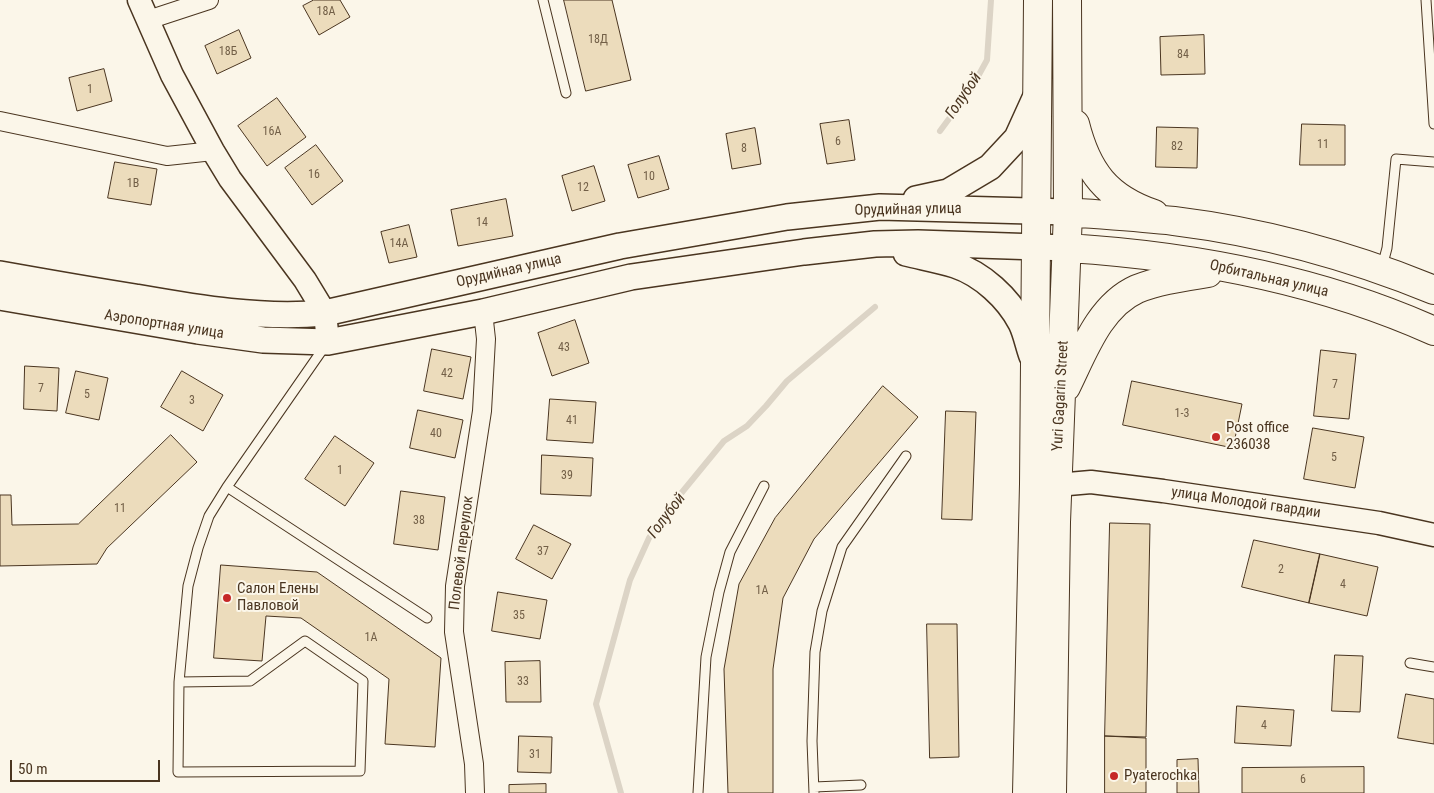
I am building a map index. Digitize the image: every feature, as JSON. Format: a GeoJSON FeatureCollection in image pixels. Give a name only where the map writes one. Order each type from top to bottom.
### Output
{"type":"FeatureCollection","features":[{"type":"Feature","properties":{"kind":"main road","name":"Yuri Gagarin Street"},"geometry":{"type":"LineString","coordinates":[[1027,793],[1034,484],[1038,0]]}},
{"type":"Feature","properties":{"kind":"main road","name":"Yuri Gagarin Street"},"geometry":{"type":"LineString","coordinates":[[1052,793],[1057,485],[1068,248],[1067,0]]}},
{"type":"Feature","properties":{"kind":"main road"},"geometry":{"type":"LineString","coordinates":[[1067,92],[1081,147],[1093,172],[1109,190],[1129,203],[1175,222]]}},
{"type":"Feature","properties":{"kind":"main road"},"geometry":{"type":"LineString","coordinates":[[880,207],[948,192],[990,168],[1018,138],[1037,94]]}},
{"type":"Feature","properties":{"kind":"main road","name":"Орудийная улица"},"geometry":{"type":"LineString","coordinates":[[325,313],[620,246],[787,218],[880,207],[1068,212]]}},
{"type":"Feature","properties":{"kind":"main road"},"geometry":{"type":"LineString","coordinates":[[1068,212],[1175,222],[1245,233],[1301,245],[1356,261],[1434,290]]}},
{"type":"Feature","properties":{"kind":"main road"},"geometry":{"type":"LineString","coordinates":[[328,342],[483,312],[630,277],[804,252],[874,244],[918,243],[1068,248]]}},
{"type":"Feature","properties":{"kind":"main road"},"geometry":{"type":"LineString","coordinates":[[874,244],[956,265],[978,277],[999,294],[1010,306],[1021,324],[1035,366]]}},
{"type":"Feature","properties":{"kind":"main road","name":"Орбитальная улица"},"geometry":{"type":"LineString","coordinates":[[1068,248],[1105,250],[1238,268],[1297,282],[1336,294],[1373,306],[1434,331]]}},
{"type":"Feature","properties":{"kind":"main road"},"geometry":{"type":"LineString","coordinates":[[1061,398],[1090,338],[1107,312],[1122,298],[1136,290],[1172,278],[1238,268]]}},
{"type":"Feature","properties":{"kind":"main road","name":"Аэропортная улица"},"geometry":{"type":"LineString","coordinates":[[0,274],[204,309],[259,315],[292,316],[325,313]]}},
{"type":"Feature","properties":{"kind":"main road","name":"Аэропортная улица"},"geometry":{"type":"LineString","coordinates":[[0,297],[189,330],[263,340],[328,342]]}},
{"type":"Feature","properties":{"kind":"street"},"geometry":{"type":"LineString","coordinates":[[209,0],[143,10],[172,75],[213,151],[230,179],[305,280],[325,313],[328,342]]}},
{"type":"Feature","properties":{"kind":"street"},"geometry":{"type":"LineString","coordinates":[[0,121],[168,156],[213,151]]}},
{"type":"Feature","properties":{"kind":"street","name":"Полевой переулок"},"geometry":{"type":"LineString","coordinates":[[475,793],[474,764],[454,623],[455,586],[482,411],[486,339],[483,312]]}},
{"type":"Feature","properties":{"kind":"street","name":"улица Молодой гвардии"},"geometry":{"type":"LineString","coordinates":[[1057,485],[1091,482],[1163,491],[1379,523],[1434,535]]}},
{"type":"Feature","properties":{"kind":"lane"},"geometry":{"type":"LineString","coordinates":[[544,0],[566,93]]}},
{"type":"Feature","properties":{"kind":"lane"},"geometry":{"type":"LineString","coordinates":[[1426,0],[1434,124]]}},
{"type":"Feature","properties":{"kind":"lane"},"geometry":{"type":"LineString","coordinates":[[1381,270],[1386,248],[1396,159],[1434,162]]}},
{"type":"Feature","properties":{"kind":"lane"},"geometry":{"type":"LineString","coordinates":[[179,682],[250,681],[305,641],[364,681],[360,771],[178,772],[179,682],[188,586],[209,516],[227,486],[328,342]]}},
{"type":"Feature","properties":{"kind":"lane"},"geometry":{"type":"LineString","coordinates":[[861,785],[814,790],[812,741],[815,652],[822,611],[842,547],[906,456]]}},
{"type":"Feature","properties":{"kind":"lane"},"geometry":{"type":"LineString","coordinates":[[227,486],[427,618]]}},
{"type":"Feature","properties":{"kind":"lane"},"geometry":{"type":"LineString","coordinates":[[698,793],[706,657],[717,602],[730,552],[764,486]]}},
{"type":"Feature","properties":{"kind":"lane"},"geometry":{"type":"LineString","coordinates":[[1410,663],[1434,667]]}},
{"type":"Feature","properties":{"kind":"building"},"geometry":{"type":"Polygon","coordinates":[[[314,0],[340,0],[350,17],[319,35],[303,6],[314,0]]]}},
{"type":"Feature","properties":{"kind":"building"},"geometry":{"type":"Polygon","coordinates":[[[564,0],[612,0],[631,80],[586,91],[564,0]]]}},
{"type":"Feature","properties":{"kind":"building"},"geometry":{"type":"Polygon","coordinates":[[[239,30],[251,58],[217,74],[205,46],[239,30]]]}},
{"type":"Feature","properties":{"kind":"building"},"geometry":{"type":"Polygon","coordinates":[[[1204,35],[1205,74],[1161,75],[1160,37],[1204,35]]]}},
{"type":"Feature","properties":{"kind":"building"},"geometry":{"type":"Polygon","coordinates":[[[104,69],[112,101],[77,111],[69,78],[104,69]]]}},
{"type":"Feature","properties":{"kind":"building"},"geometry":{"type":"Polygon","coordinates":[[[277,98],[306,137],[267,166],[238,126],[277,98]]]}},
{"type":"Feature","properties":{"kind":"building"},"geometry":{"type":"Polygon","coordinates":[[[849,120],[855,160],[827,164],[820,124],[849,120]]]}},
{"type":"Feature","properties":{"kind":"building"},"geometry":{"type":"Polygon","coordinates":[[[1302,124],[1345,125],[1345,165],[1300,165],[1302,124]]]}},
{"type":"Feature","properties":{"kind":"building"},"geometry":{"type":"Polygon","coordinates":[[[1157,127],[1198,128],[1197,168],[1156,167],[1157,127]]]}},
{"type":"Feature","properties":{"kind":"building"},"geometry":{"type":"Polygon","coordinates":[[[755,128],[761,164],[732,169],[726,134],[755,128]]]}},
{"type":"Feature","properties":{"kind":"building"},"geometry":{"type":"Polygon","coordinates":[[[316,145],[343,181],[312,205],[285,168],[316,145]]]}},
{"type":"Feature","properties":{"kind":"building"},"geometry":{"type":"Polygon","coordinates":[[[659,156],[669,189],[638,198],[628,165],[659,156]]]}},
{"type":"Feature","properties":{"kind":"building"},"geometry":{"type":"Polygon","coordinates":[[[115,162],[157,169],[151,205],[108,198],[115,162]]]}},
{"type":"Feature","properties":{"kind":"building"},"geometry":{"type":"Polygon","coordinates":[[[594,166],[605,201],[572,211],[562,176],[594,166]]]}},
{"type":"Feature","properties":{"kind":"building"},"geometry":{"type":"Polygon","coordinates":[[[506,199],[513,236],[458,246],[451,210],[506,199]]]}},
{"type":"Feature","properties":{"kind":"building"},"geometry":{"type":"Polygon","coordinates":[[[409,225],[417,257],[389,263],[381,232],[409,225]]]}},
{"type":"Feature","properties":{"kind":"building"},"geometry":{"type":"Polygon","coordinates":[[[575,320],[589,363],[552,376],[538,333],[575,320]]]}},
{"type":"Feature","properties":{"kind":"building"},"geometry":{"type":"Polygon","coordinates":[[[432,349],[471,357],[463,399],[424,391],[432,349]]]}},
{"type":"Feature","properties":{"kind":"building"},"geometry":{"type":"Polygon","coordinates":[[[1321,350],[1356,354],[1349,419],[1314,416],[1321,350]]]}},
{"type":"Feature","properties":{"kind":"building"},"geometry":{"type":"Polygon","coordinates":[[[25,366],[59,368],[57,411],[24,409],[25,366]]]}},
{"type":"Feature","properties":{"kind":"building"},"geometry":{"type":"Polygon","coordinates":[[[76,371],[108,378],[99,420],[66,413],[76,371]]]}},
{"type":"Feature","properties":{"kind":"building"},"geometry":{"type":"Polygon","coordinates":[[[182,371],[223,395],[203,431],[161,407],[182,371]]]}},
{"type":"Feature","properties":{"kind":"building"},"geometry":{"type":"Polygon","coordinates":[[[1132,381],[1242,404],[1233,448],[1123,425],[1132,381]]]}},
{"type":"Feature","properties":{"kind":"building"},"geometry":{"type":"Polygon","coordinates":[[[883,386],[918,417],[814,539],[783,598],[773,669],[773,793],[728,793],[724,669],[739,584],[775,518],[883,386]]]}},
{"type":"Feature","properties":{"kind":"building"},"geometry":{"type":"Polygon","coordinates":[[[550,399],[596,402],[593,443],[547,440],[550,399]]]}},
{"type":"Feature","properties":{"kind":"building"},"geometry":{"type":"Polygon","coordinates":[[[418,410],[463,420],[455,458],[410,448],[418,410]]]}},
{"type":"Feature","properties":{"kind":"building"},"geometry":{"type":"Polygon","coordinates":[[[946,411],[976,412],[972,520],[942,519],[946,411]]]}},
{"type":"Feature","properties":{"kind":"building"},"geometry":{"type":"Polygon","coordinates":[[[1313,428],[1364,437],[1355,488],[1304,479],[1313,428]]]}},
{"type":"Feature","properties":{"kind":"building"},"geometry":{"type":"Polygon","coordinates":[[[171,435],[197,462],[107,548],[97,564],[0,566],[0,495],[11,495],[12,525],[78,524],[171,435]]]}},
{"type":"Feature","properties":{"kind":"building"},"geometry":{"type":"Polygon","coordinates":[[[335,436],[374,463],[345,506],[305,479],[335,436]]]}},
{"type":"Feature","properties":{"kind":"building"},"geometry":{"type":"Polygon","coordinates":[[[542,455],[593,458],[591,496],[541,494],[542,455]]]}},
{"type":"Feature","properties":{"kind":"building"},"geometry":{"type":"Polygon","coordinates":[[[401,491],[445,497],[438,550],[394,544],[401,491]]]}},
{"type":"Feature","properties":{"kind":"building"},"geometry":{"type":"Polygon","coordinates":[[[1110,523],[1150,524],[1146,737],[1105,736],[1110,523]]]}},
{"type":"Feature","properties":{"kind":"building"},"geometry":{"type":"Polygon","coordinates":[[[534,525],[571,544],[552,579],[516,559],[534,525]]]}},
{"type":"Feature","properties":{"kind":"building"},"geometry":{"type":"Polygon","coordinates":[[[1254,540],[1320,554],[1309,603],[1242,587],[1254,540]]]}},
{"type":"Feature","properties":{"kind":"building"},"geometry":{"type":"Polygon","coordinates":[[[1320,554],[1378,567],[1367,616],[1309,603],[1320,554]]]}},
{"type":"Feature","properties":{"kind":"building"},"geometry":{"type":"Polygon","coordinates":[[[221,565],[317,572],[441,658],[435,747],[385,744],[389,679],[301,618],[266,616],[262,661],[214,658],[221,565]]]}},
{"type":"Feature","properties":{"kind":"building"},"geometry":{"type":"Polygon","coordinates":[[[498,592],[547,600],[540,639],[492,631],[498,592]]]}},
{"type":"Feature","properties":{"kind":"building"},"geometry":{"type":"Polygon","coordinates":[[[927,624],[957,624],[959,757],[930,758],[927,624]]]}},
{"type":"Feature","properties":{"kind":"building"},"geometry":{"type":"Polygon","coordinates":[[[1335,655],[1363,656],[1360,712],[1332,711],[1335,655]]]}},
{"type":"Feature","properties":{"kind":"building"},"geometry":{"type":"Polygon","coordinates":[[[540,661],[541,702],[506,702],[505,662],[540,661]]]}},
{"type":"Feature","properties":{"kind":"building"},"geometry":{"type":"Polygon","coordinates":[[[1406,694],[1434,699],[1434,744],[1398,738],[1406,694]]]}},
{"type":"Feature","properties":{"kind":"building"},"geometry":{"type":"Polygon","coordinates":[[[1237,706],[1294,710],[1291,746],[1235,743],[1237,706]]]}},
{"type":"Feature","properties":{"kind":"building"},"geometry":{"type":"Polygon","coordinates":[[[519,736],[552,737],[551,773],[518,772],[519,736]]]}},
{"type":"Feature","properties":{"kind":"building"},"geometry":{"type":"Polygon","coordinates":[[[1105,736],[1146,738],[1146,793],[1105,793],[1105,736]]]}},
{"type":"Feature","properties":{"kind":"building"},"geometry":{"type":"Polygon","coordinates":[[[1198,759],[1199,793],[1177,793],[1177,760],[1198,759]]]}},
{"type":"Feature","properties":{"kind":"building"},"geometry":{"type":"Polygon","coordinates":[[[1364,767],[1364,793],[1242,793],[1242,768],[1364,767]]]}},
{"type":"Feature","properties":{"kind":"building"},"geometry":{"type":"Polygon","coordinates":[[[546,784],[546,793],[509,793],[509,785],[546,784]]]}},
{"type":"Feature","properties":{"kind":"waterway","name":"Голубой"},"geometry":{"type":"LineString","coordinates":[[940,131],[971,89],[987,60],[991,0]]}},
{"type":"Feature","properties":{"kind":"waterway","name":"Голубой"},"geometry":{"type":"LineString","coordinates":[[621,793],[596,704],[630,580],[649,538],[674,502],[724,441],[747,426],[787,381],[875,307]]}},
{"type":"Feature","properties":{"kind":"place","name":"Post office 236038"},"geometry":{"type":"Point","coordinates":[1216,437]}},
{"type":"Feature","properties":{"kind":"place","name":"Салон Елены Павловой"},"geometry":{"type":"Point","coordinates":[227,598]}},
{"type":"Feature","properties":{"kind":"place","name":"Pyaterochka"},"geometry":{"type":"Point","coordinates":[1114,776]}}]}
